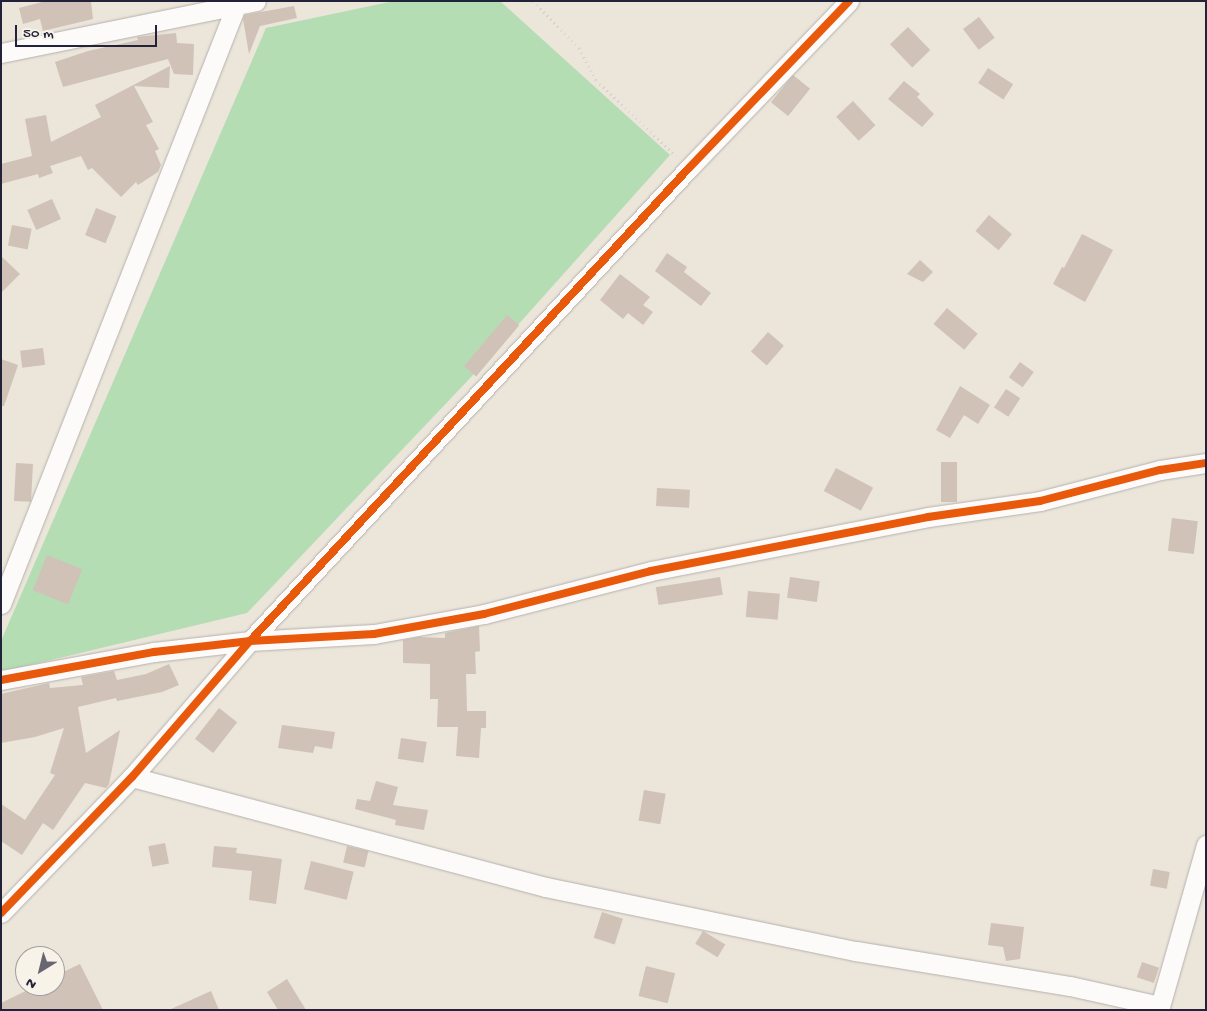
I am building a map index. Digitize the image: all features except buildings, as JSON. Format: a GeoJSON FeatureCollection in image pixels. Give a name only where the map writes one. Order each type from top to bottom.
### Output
{"type":"FeatureCollection","features":[{"type":"Feature","properties":{"kind":"street"},"geometry":{"type":"LineString","coordinates":[[1,53],[256,1]]}},
{"type":"Feature","properties":{"kind":"street"},"geometry":{"type":"LineString","coordinates":[[1,913],[132,777],[250,641],[689,168],[849,1]]}},
{"type":"Feature","properties":{"kind":"street"},"geometry":{"type":"LineString","coordinates":[[1,604],[236,6]]}},
{"type":"Feature","properties":{"kind":"street"},"geometry":{"type":"LineString","coordinates":[[1,680],[154,652],[250,641],[374,634],[466,617],[652,571],[928,517],[1040,501],[1160,470],[1206,463]]}},
{"type":"Feature","properties":{"kind":"street"},"geometry":{"type":"LineString","coordinates":[[132,777],[546,887],[856,951],[1070,986],[1159,1008],[1206,845]]}},
{"type":"Feature","properties":{"kind":"path"},"geometry":{"type":"LineString","coordinates":[[533,1],[579,48],[596,80],[689,168]]}},
{"type":"Feature","properties":{"kind":"green space"},"geometry":{"type":"Polygon","coordinates":[[[394,1],[500,1],[670,155],[473,375],[247,613],[1,672],[1,641],[266,28],[394,1]]]}},
{"type":"Feature","properties":{"kind":"cycle path"},"geometry":{"type":"LineString","coordinates":[[1,913],[132,777],[250,641],[689,168],[849,1]]}},
{"type":"Feature","properties":{"kind":"cycle path"},"geometry":{"type":"LineString","coordinates":[[1,680],[154,652],[250,641],[374,634],[484,614],[651,571],[928,517],[1040,501],[1160,470],[1206,463]]}}]}
